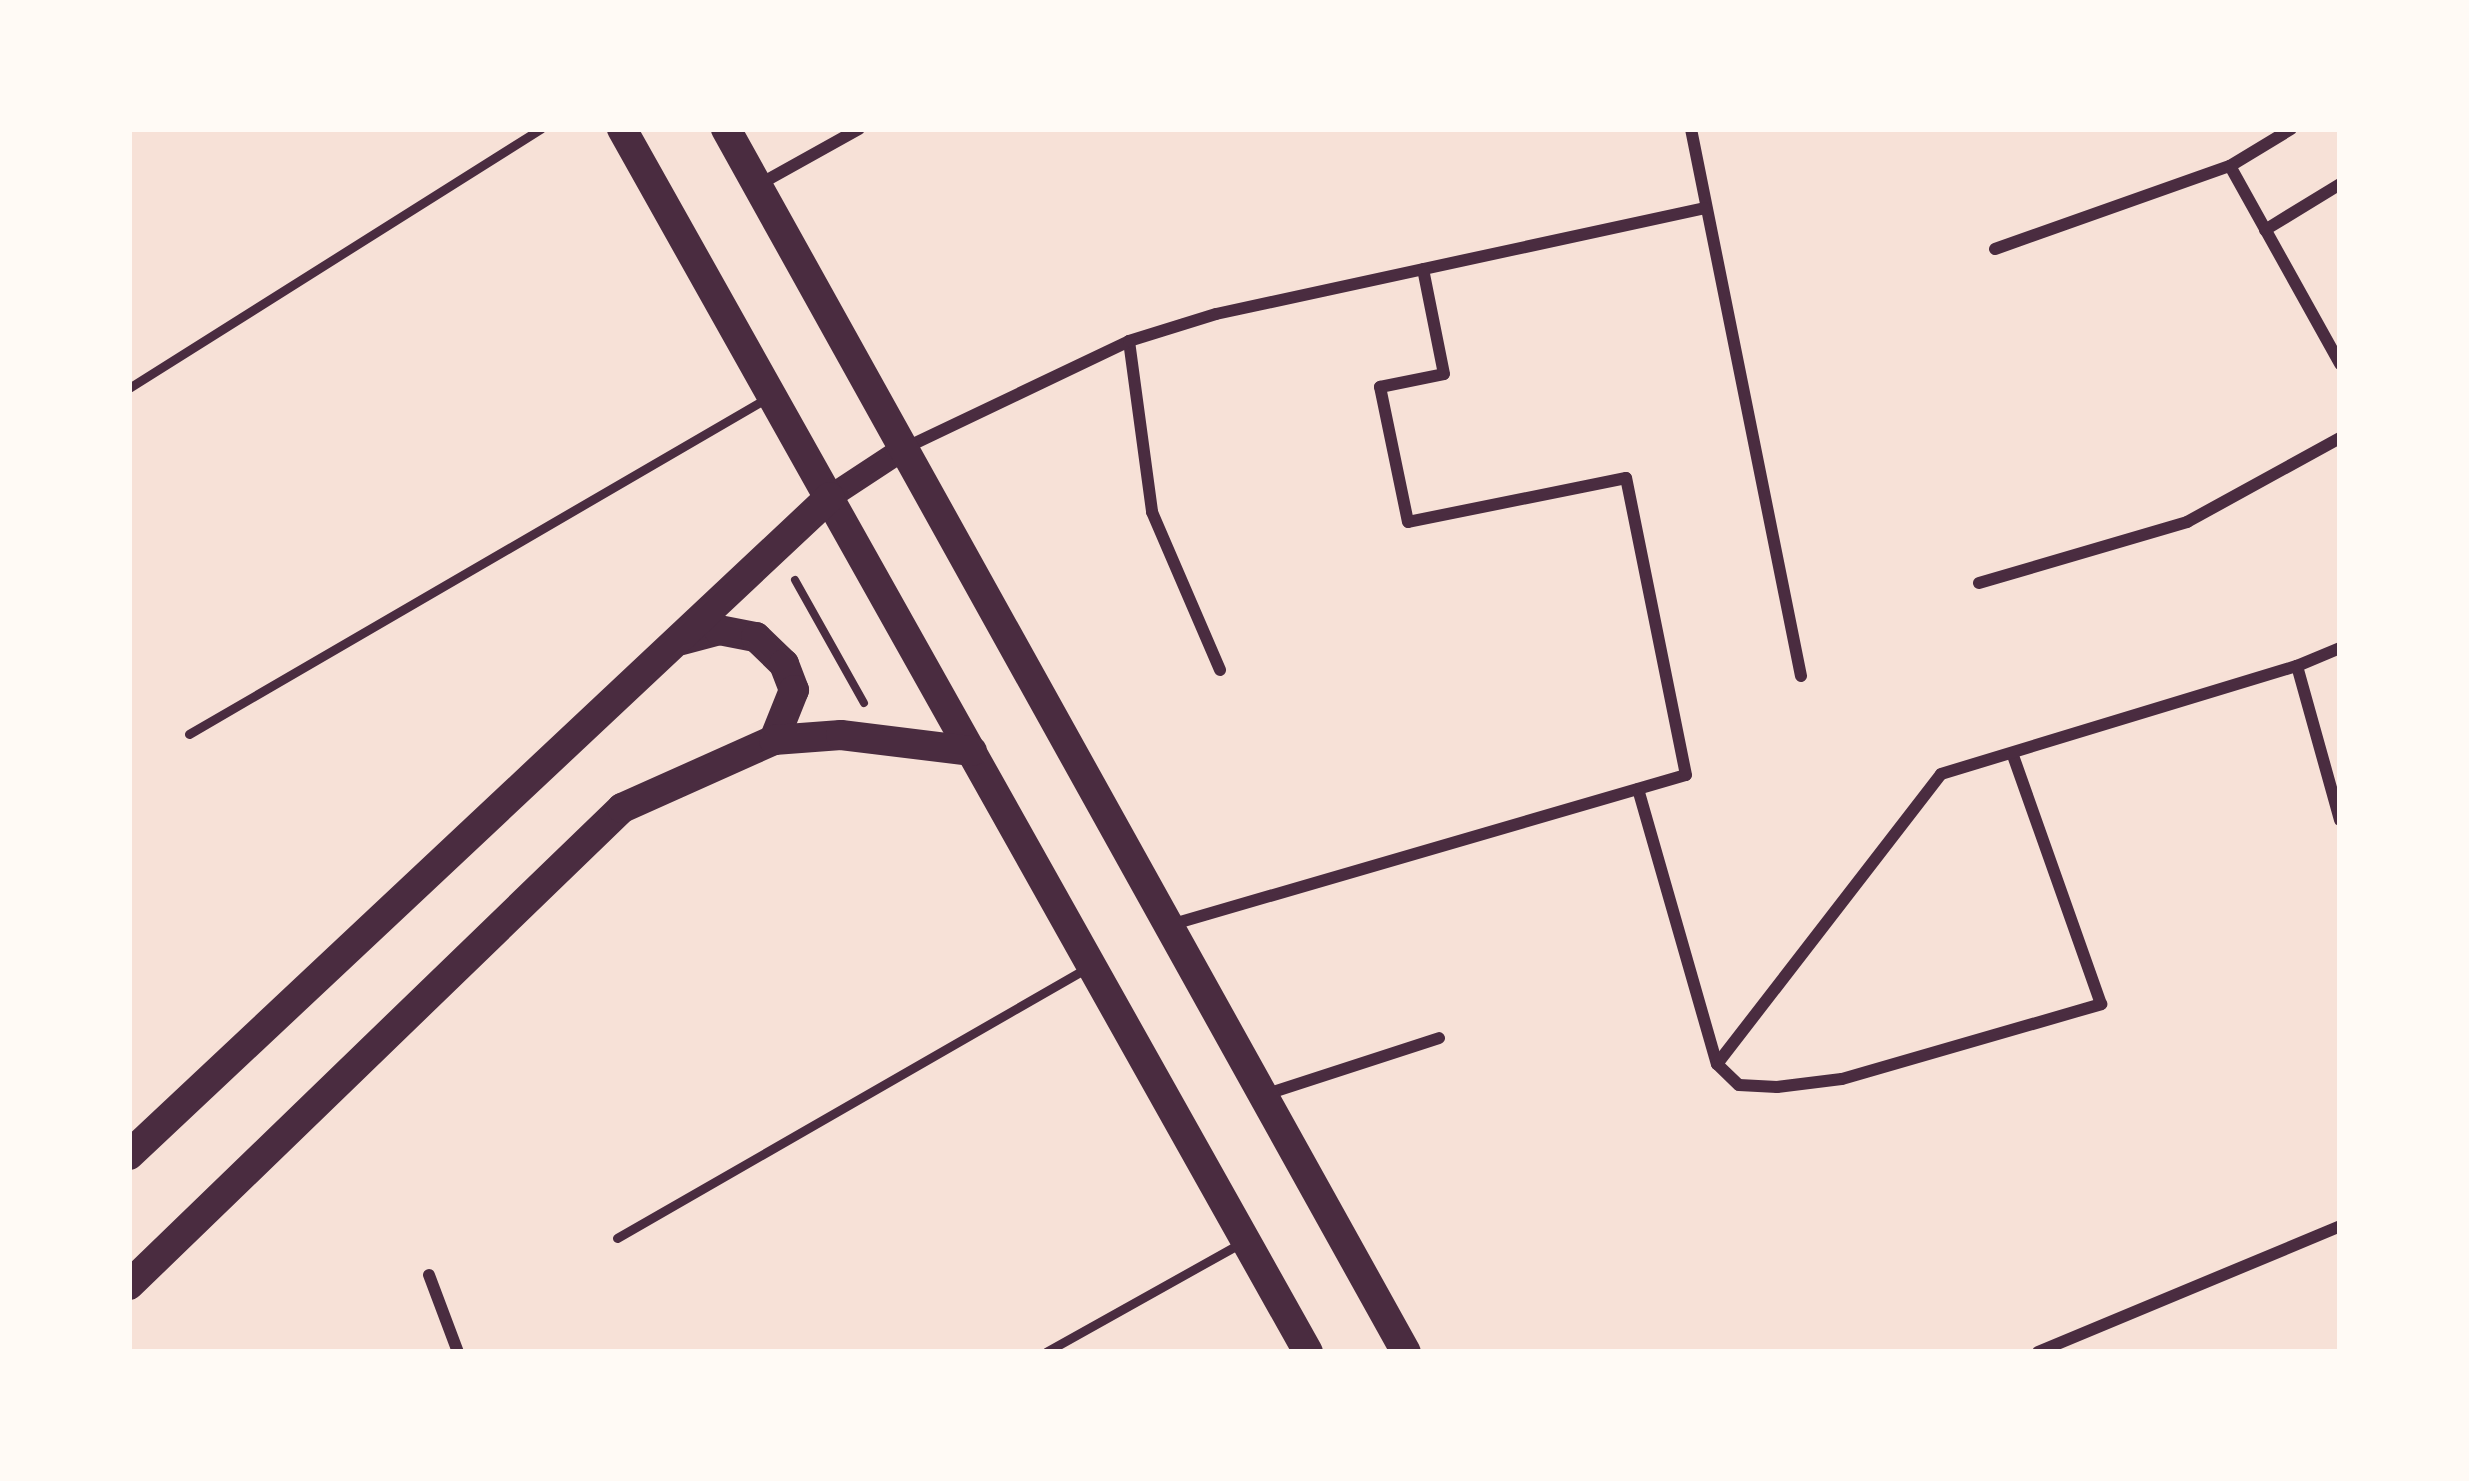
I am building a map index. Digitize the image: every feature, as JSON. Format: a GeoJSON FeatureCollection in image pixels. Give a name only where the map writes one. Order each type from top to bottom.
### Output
{"type":"FeatureCollection","features":[{"type":"Feature","properties":{"kind":"main road"},"geometry":{"type":"LineString","coordinates":[[622,129],[1308,1352]]}},
{"type":"Feature","properties":{"kind":"main road"},"geometry":{"type":"LineString","coordinates":[[726,129],[1406,1352]]}},
{"type":"Feature","properties":{"kind":"main road"},"geometry":{"type":"LineString","coordinates":[[129,1154],[830,496],[906,447]]}},
{"type":"Feature","properties":{"kind":"main road"},"geometry":{"type":"LineString","coordinates":[[676,641],[719,629],[756,637],[784,664],[794,690],[774,740]]}},
{"type":"Feature","properties":{"kind":"main road"},"geometry":{"type":"LineString","coordinates":[[129,1285],[622,808],[774,740],[885,741],[972,751]]}},
{"type":"Feature","properties":{"kind":"street"},"geometry":{"type":"LineString","coordinates":[[760,184],[859,129]]}},
{"type":"Feature","properties":{"kind":"street"},"geometry":{"type":"LineString","coordinates":[[1691,129],[1801,676]]}},
{"type":"Feature","properties":{"kind":"street"},"geometry":{"type":"LineString","coordinates":[[1995,249],[2230,166],[2291,129]]}},
{"type":"Feature","properties":{"kind":"street"},"geometry":{"type":"LineString","coordinates":[[2230,166],[2340,364]]}},
{"type":"Feature","properties":{"kind":"street"},"geometry":{"type":"LineString","coordinates":[[2265,230],[2340,184]]}},
{"type":"Feature","properties":{"kind":"street"},"geometry":{"type":"LineString","coordinates":[[906,447],[1129,341],[1423,269],[1705,208]]}},
{"type":"Feature","properties":{"kind":"street"},"geometry":{"type":"LineString","coordinates":[[1169,926],[1687,775],[1626,478],[1408,522],[1380,387],[1444,374],[1423,269]]}},
{"type":"Feature","properties":{"kind":"street"},"geometry":{"type":"LineString","coordinates":[[1129,341],[1152,512],[1220,670]]}},
{"type":"Feature","properties":{"kind":"street"},"geometry":{"type":"LineString","coordinates":[[1979,583],[2187,521],[2340,438]]}},
{"type":"Feature","properties":{"kind":"street"},"geometry":{"type":"LineString","coordinates":[[1717,1064],[1941,775],[2297,666],[2340,648]]}},
{"type":"Feature","properties":{"kind":"street"},"geometry":{"type":"LineString","coordinates":[[2297,666],[2340,820]]}},
{"type":"Feature","properties":{"kind":"street"},"geometry":{"type":"LineString","coordinates":[[1638,789],[1717,1064],[1739,1085],[1842,1079],[2102,1004],[2012,753]]}},
{"type":"Feature","properties":{"kind":"street"},"geometry":{"type":"LineString","coordinates":[[1264,1095],[1439,1038]]}},
{"type":"Feature","properties":{"kind":"street"},"geometry":{"type":"LineString","coordinates":[[2038,1352],[2340,1226]]}},
{"type":"Feature","properties":{"kind":"street"},"geometry":{"type":"LineString","coordinates":[[429,1275],[458,1352]]}},
{"type":"Feature","properties":{"kind":"lane"},"geometry":{"type":"LineString","coordinates":[[129,388],[541,129]]}},
{"type":"Feature","properties":{"kind":"lane"},"geometry":{"type":"LineString","coordinates":[[189,734],[773,394]]}},
{"type":"Feature","properties":{"kind":"lane"},"geometry":{"type":"LineString","coordinates":[[616,1238],[1092,965]]}},
{"type":"Feature","properties":{"kind":"lane"},"geometry":{"type":"LineString","coordinates":[[1046,1352],[1245,1240]]}},
{"type":"Feature","properties":{"kind":"path"},"geometry":{"type":"LineString","coordinates":[[777,548],[885,741]]}}]}
